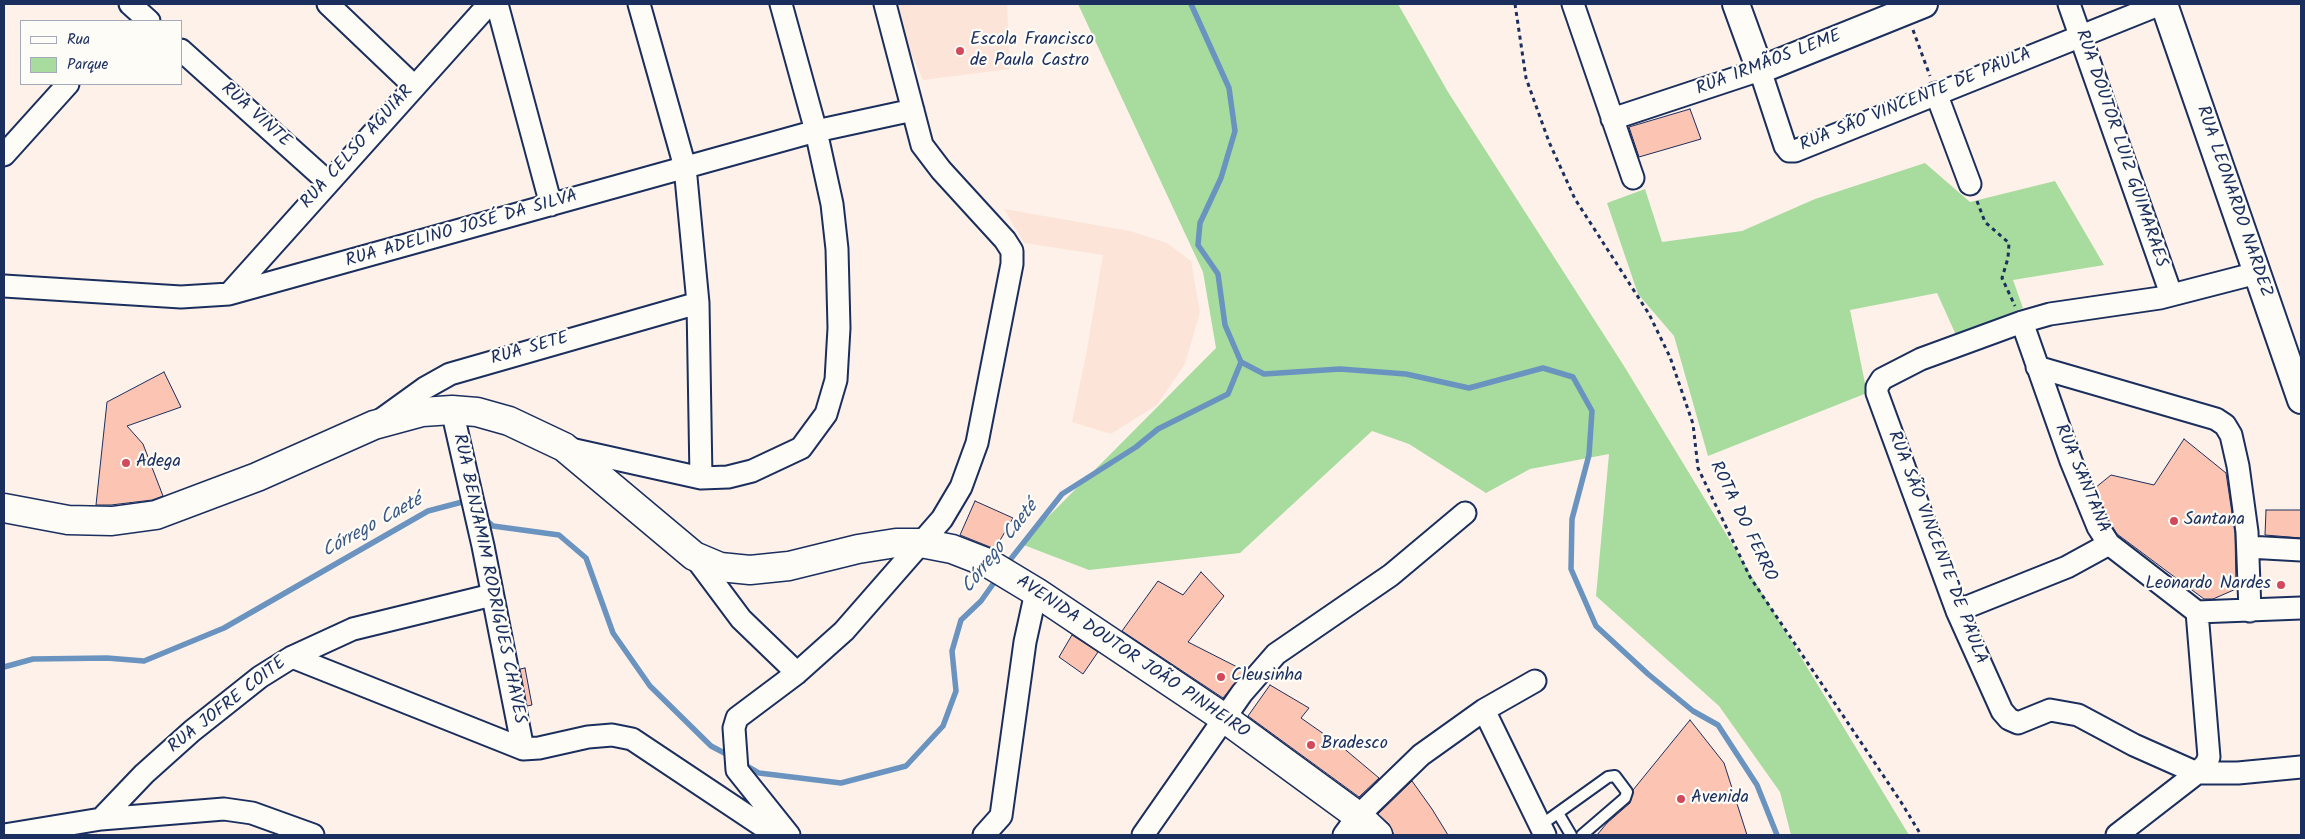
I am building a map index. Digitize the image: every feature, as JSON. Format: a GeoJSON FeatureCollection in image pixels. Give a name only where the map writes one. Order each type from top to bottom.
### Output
{"type":"FeatureCollection","features":[{"type":"Feature","properties":{"kind":"main road","name":"AVENIDA DOUTOR JOÃO PINHEIRO"},"geometry":{"type":"LineString","coordinates":[[4,508],[68,520],[112,521],[156,515],[257,477],[374,425],[422,412],[452,410],[478,412],[509,421],[564,447],[694,556],[720,566],[750,570],[789,566],[858,549],[896,543],[921,543],[952,549],[988,563],[1033,590],[1224,718],[1351,826],[1378,835]]}},
{"type":"Feature","properties":{"kind":"street"},"geometry":{"type":"LineString","coordinates":[[328,4],[414,86]]}},
{"type":"Feature","properties":{"kind":"street","name":"RUA CELSO AGUIAR"},"geometry":{"type":"LineString","coordinates":[[229,294],[489,4]]}},
{"type":"Feature","properties":{"kind":"street"},"geometry":{"type":"LineString","coordinates":[[497,4],[551,205]]}},
{"type":"Feature","properties":{"kind":"street"},"geometry":{"type":"LineString","coordinates":[[639,4],[685,167],[698,304],[701,478]]}},
{"type":"Feature","properties":{"kind":"street"},"geometry":{"type":"LineString","coordinates":[[564,447],[701,478],[728,478],[752,470],[801,448],[826,414],[836,380],[839,328],[837,249],[832,204],[816,131],[781,4]]}},
{"type":"Feature","properties":{"kind":"street"},"geometry":{"type":"LineString","coordinates":[[789,835],[736,766],[734,728],[742,713],[797,673],[844,631],[942,519],[961,487],[977,443],[1012,264],[1012,251],[1005,240],[928,156],[922,145],[884,4]]}},
{"type":"Feature","properties":{"kind":"street"},"geometry":{"type":"LineString","coordinates":[[1573,4],[1612,120],[1634,178]]}},
{"type":"Feature","properties":{"kind":"street","name":"RUA SÃO VINCENTE DE PAULA"},"geometry":{"type":"LineString","coordinates":[[1736,4],[1785,146],[1789,151],[1795,151],[1936,93],[2163,4]]}},
{"type":"Feature","properties":{"kind":"street","name":"RUA DOUTOR LUIZ GUIMARAES"},"geometry":{"type":"LineString","coordinates":[[2069,4],[2171,294]]}},
{"type":"Feature","properties":{"kind":"street","name":"RUA LEONARDO NARDEZ"},"geometry":{"type":"LineString","coordinates":[[2163,4],[2301,400]]}},
{"type":"Feature","properties":{"kind":"street","name":"RUA IRMÃOS LEME"},"geometry":{"type":"LineString","coordinates":[[1612,120],[1760,70],[1911,6]]}},
{"type":"Feature","properties":{"kind":"street","name":"RUA VINTE"},"geometry":{"type":"LineString","coordinates":[[182,51],[328,182]]}},
{"type":"Feature","properties":{"kind":"street"},"geometry":{"type":"LineString","coordinates":[[4,155],[67,85]]}},
{"type":"Feature","properties":{"kind":"street"},"geometry":{"type":"LineString","coordinates":[[1936,93],[1970,184]]}},
{"type":"Feature","properties":{"kind":"street","name":"RUA ADELINO JOSÉ DA SILVA"},"geometry":{"type":"LineString","coordinates":[[4,286],[181,297],[229,294],[816,131],[913,110]]}},
{"type":"Feature","properties":{"kind":"street"},"geometry":{"type":"LineString","coordinates":[[2022,322],[2050,314],[2146,300],[2258,273]]}},
{"type":"Feature","properties":{"kind":"street","name":"RUA SETE"},"geometry":{"type":"LineString","coordinates":[[374,425],[425,388],[457,372],[698,304]]}},
{"type":"Feature","properties":{"kind":"street","name":"RUA SÃO VINCENTE DE PAULA"},"geometry":{"type":"LineString","coordinates":[[2022,322],[1921,359],[1882,379],[1877,388],[1877,393],[1957,610],[2002,710],[2009,719],[2018,722],[2050,710],[2078,715],[2134,745],[2197,773]]}},
{"type":"Feature","properties":{"kind":"street","name":"RUA SANTANA"},"geometry":{"type":"LineString","coordinates":[[2022,322],[2071,461],[2098,527],[2110,544],[2197,612]]}},
{"type":"Feature","properties":{"kind":"street"},"geometry":{"type":"LineString","coordinates":[[2037,366],[2216,419],[2225,425],[2231,436],[2238,466],[2248,547],[2250,611]]}},
{"type":"Feature","properties":{"kind":"street","name":"RUA BENJAMIM RODRIGUES CHAVES"},"geometry":{"type":"LineString","coordinates":[[452,410],[484,546],[523,749]]}},
{"type":"Feature","properties":{"kind":"street"},"geometry":{"type":"LineString","coordinates":[[1144,835],[1242,693],[1276,654],[1391,576],[1465,513]]}},
{"type":"Feature","properties":{"kind":"street"},"geometry":{"type":"LineString","coordinates":[[1957,610],[2066,567],[2110,544]]}},
{"type":"Feature","properties":{"kind":"street"},"geometry":{"type":"LineString","coordinates":[[2248,547],[2301,550]]}},
{"type":"Feature","properties":{"kind":"street"},"geometry":{"type":"LineString","coordinates":[[694,556],[741,619],[797,673]]}},
{"type":"Feature","properties":{"kind":"street"},"geometry":{"type":"LineString","coordinates":[[984,835],[1001,816],[1033,590]]}},
{"type":"Feature","properties":{"kind":"street","name":"RUA JOFRE COITE"},"geometry":{"type":"LineString","coordinates":[[100,819],[144,774],[192,731],[260,677],[292,657],[353,629],[492,595]]}},
{"type":"Feature","properties":{"kind":"street"},"geometry":{"type":"LineString","coordinates":[[2117,835],[2206,764],[2210,750],[2197,612],[2301,608]]}},
{"type":"Feature","properties":{"kind":"street"},"geometry":{"type":"LineString","coordinates":[[292,657],[523,749],[539,748],[588,737],[612,735],[632,739],[776,835]]}},
{"type":"Feature","properties":{"kind":"street"},"geometry":{"type":"LineString","coordinates":[[1351,826],[1421,755],[1484,710],[1535,680]]}},
{"type":"Feature","properties":{"kind":"street"},"geometry":{"type":"LineString","coordinates":[[1484,710],[1548,824]]}},
{"type":"Feature","properties":{"kind":"street"},"geometry":{"type":"LineString","coordinates":[[2197,773],[2238,773],[2301,767]]}},
{"type":"Feature","properties":{"kind":"street"},"geometry":{"type":"LineString","coordinates":[[4,835],[100,819],[224,809],[252,813],[313,835]]}},
{"type":"Feature","properties":{"kind":"lane"},"geometry":{"type":"LineString","coordinates":[[1571,835],[1548,824],[1608,776],[1615,776],[1627,792],[1625,798],[1582,835]]}},
{"type":"Feature","properties":{"kind":"path","name":"ROTA DO FERRO"},"geometry":{"type":"LineString","coordinates":[[1515,4],[1526,78],[1550,142],[1576,199],[1649,314],[1670,357],[1692,424],[1698,468],[1750,577],[1901,802],[1920,835]]}},
{"type":"Feature","properties":{"kind":"path"},"geometry":{"type":"LineString","coordinates":[[1911,6],[1936,93]]}},
{"type":"Feature","properties":{"kind":"path"},"geometry":{"type":"LineString","coordinates":[[1970,184],[1985,222],[2009,243],[2008,258],[2002,278],[2022,322]]}},
{"type":"Feature","properties":{"kind":"shaded area","name":"Escola Francisco de Paula Castro"},"geometry":{"type":"Polygon","coordinates":[[[897,4],[1007,4],[1010,69],[923,80],[902,32],[897,4]]]}},
{"type":"Feature","properties":{"kind":"shaded area"},"geometry":{"type":"Polygon","coordinates":[[[1004,209],[1130,231],[1167,243],[1191,261],[1200,312],[1185,364],[1157,405],[1111,434],[1072,422],[1086,355],[1103,255],[1024,243],[1004,209]]]}},
{"type":"Feature","properties":{"kind":"green space"},"geometry":{"type":"Polygon","coordinates":[[[1078,4],[1398,4],[1448,92],[1624,366],[1909,835],[1791,835],[1780,792],[1719,706],[1596,596],[1609,454],[1530,469],[1486,493],[1409,444],[1372,431],[1240,553],[1089,570],[1021,544],[1216,348],[1203,272],[1078,4]]]}},
{"type":"Feature","properties":{"kind":"green space"},"geometry":{"type":"Polygon","coordinates":[[[1925,163],[1970,202],[2055,181],[2104,265],[2013,280],[2023,308],[1956,335],[1937,293],[1850,310],[1867,393],[1708,456],[1674,336],[1638,294],[1607,203],[1645,189],[1662,242],[1742,231],[1815,199],[1925,163]]]}},
{"type":"Feature","properties":{"kind":"building"},"geometry":{"type":"Polygon","coordinates":[[[1690,109],[1701,139],[1639,157],[1629,127],[1690,109]]]}},
{"type":"Feature","properties":{"kind":"building","name":"Adega"},"geometry":{"type":"Polygon","coordinates":[[[164,372],[181,407],[127,426],[143,444],[163,496],[152,500],[96,505],[107,402],[164,372]]]}},
{"type":"Feature","properties":{"kind":"building","name":"Santana"},"geometry":{"type":"Polygon","coordinates":[[[2184,439],[2226,473],[2235,533],[2236,589],[2213,599],[2204,599],[2117,534],[2109,521],[2095,488],[2111,475],[2154,485],[2184,439]]]}},
{"type":"Feature","properties":{"kind":"building"},"geometry":{"type":"Polygon","coordinates":[[[975,501],[1013,518],[995,549],[960,535],[975,501]]]}},
{"type":"Feature","properties":{"kind":"building"},"geometry":{"type":"Polygon","coordinates":[[[2266,510],[2301,510],[2301,538],[2265,535],[2266,510]]]}},
{"type":"Feature","properties":{"kind":"building"},"geometry":{"type":"Polygon","coordinates":[[[1201,572],[1224,596],[1188,642],[1245,671],[1223,698],[1122,631],[1158,581],[1183,595],[1201,572]]]}},
{"type":"Feature","properties":{"kind":"building"},"geometry":{"type":"Polygon","coordinates":[[[1072,635],[1098,652],[1083,674],[1059,657],[1072,635]]]}},
{"type":"Feature","properties":{"kind":"building"},"geometry":{"type":"Polygon","coordinates":[[[525,668],[532,705],[527,706],[520,669],[525,668]]]}},
{"type":"Feature","properties":{"kind":"building"},"geometry":{"type":"Polygon","coordinates":[[[1270,685],[1309,708],[1301,718],[1341,746],[1379,778],[1359,797],[1248,716],[1270,685]]]}},
{"type":"Feature","properties":{"kind":"building","name":"Avenida"},"geometry":{"type":"Polygon","coordinates":[[[1690,720],[1724,763],[1747,835],[1597,835],[1607,823],[1630,803],[1633,790],[1690,720]]]}},
{"type":"Feature","properties":{"kind":"building"},"geometry":{"type":"Polygon","coordinates":[[[1412,781],[1448,835],[1394,835],[1389,824],[1378,814],[1412,781]]]}},
{"type":"Feature","properties":{"kind":"waterway","name":"Córrego Caeté"},"geometry":{"type":"LineString","coordinates":[[1006,565],[1062,494],[1136,447],[1158,429],[1228,394],[1241,362],[1225,325],[1218,274],[1198,245],[1200,223],[1221,178],[1235,131],[1229,88],[1191,4]]}},
{"type":"Feature","properties":{"kind":"waterway"},"geometry":{"type":"LineString","coordinates":[[1241,362],[1264,374],[1340,369],[1406,374],[1469,388],[1543,368],[1573,377],[1592,411],[1589,455],[1572,519],[1571,569],[1596,626],[1648,674],[1693,711],[1718,725],[1757,785],[1777,835]]}},
{"type":"Feature","properties":{"kind":"waterway","name":"Córrego Caeté"},"geometry":{"type":"LineString","coordinates":[[4,667],[33,659],[107,658],[144,661],[224,628],[428,511],[468,502]]}},
{"type":"Feature","properties":{"kind":"waterway","name":"Córrego Caeté"},"geometry":{"type":"LineString","coordinates":[[484,518],[493,526],[559,535],[586,558],[613,633],[650,686],[711,746],[732,757]]}},
{"type":"Feature","properties":{"kind":"waterway","name":"Córrego Caeté"},"geometry":{"type":"LineString","coordinates":[[742,763],[759,773],[841,783],[906,766],[943,726],[956,691],[952,651],[961,620],[981,601],[998,577]]}},
{"type":"Feature","properties":{"kind":"place","name":"Escola Francisco de Paula Castro"},"geometry":{"type":"Point","coordinates":[960,51]}},
{"type":"Feature","properties":{"kind":"place","name":"Adega"},"geometry":{"type":"Point","coordinates":[126,463]}},
{"type":"Feature","properties":{"kind":"place","name":"Santana"},"geometry":{"type":"Point","coordinates":[2174,521]}},
{"type":"Feature","properties":{"kind":"place","name":"Leonardo Nardes"},"geometry":{"type":"Point","coordinates":[2281,585]}},
{"type":"Feature","properties":{"kind":"place","name":"Cleusinha"},"geometry":{"type":"Point","coordinates":[1221,677]}},
{"type":"Feature","properties":{"kind":"place","name":"Bradesco"},"geometry":{"type":"Point","coordinates":[1311,745]}},
{"type":"Feature","properties":{"kind":"place","name":"Avenida"},"geometry":{"type":"Point","coordinates":[1681,799]}}]}
